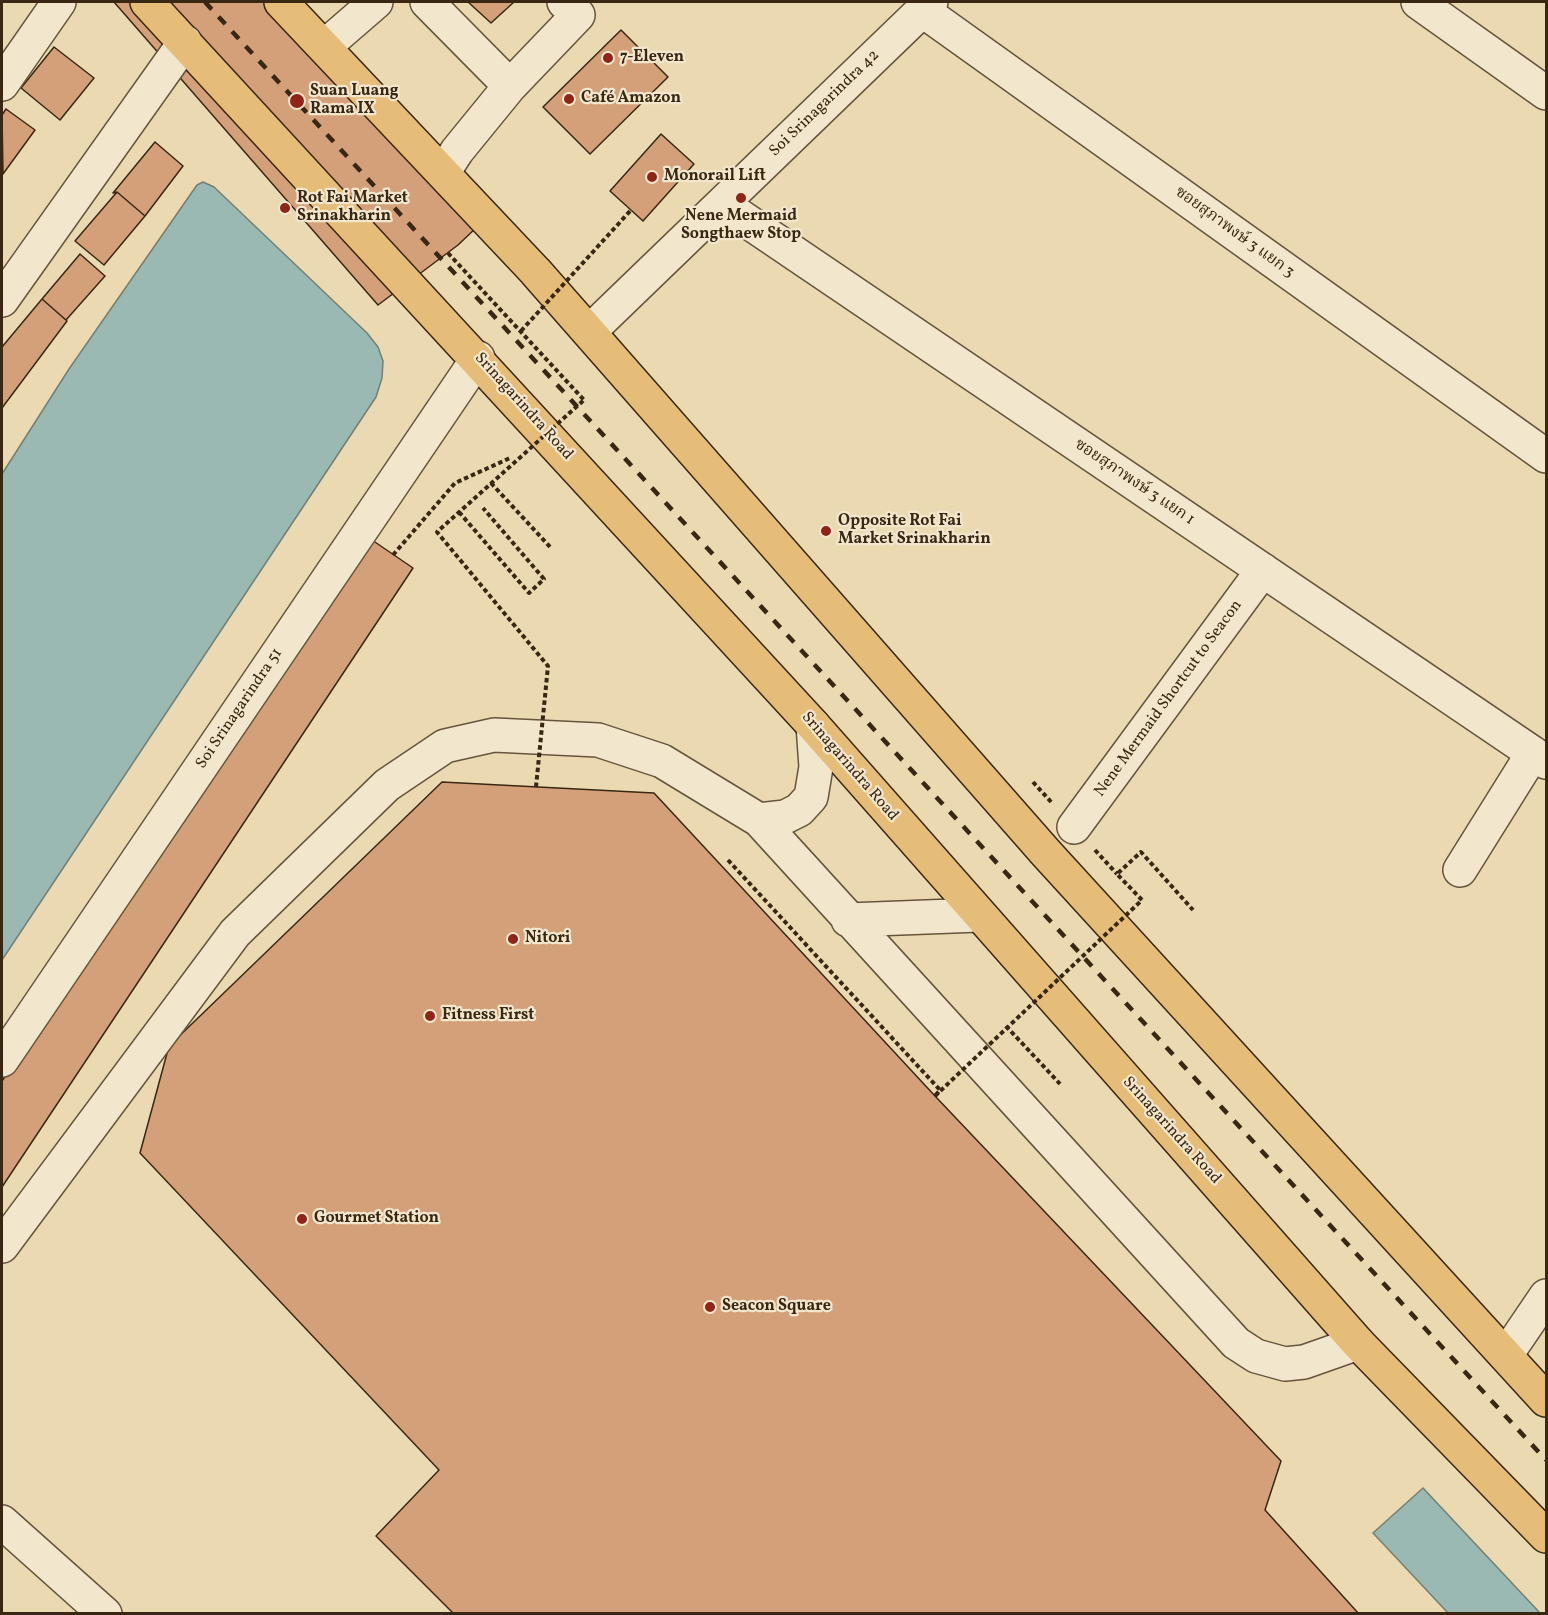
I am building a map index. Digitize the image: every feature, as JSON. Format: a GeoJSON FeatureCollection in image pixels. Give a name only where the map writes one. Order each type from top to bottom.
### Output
{"type":"FeatureCollection","features":[{"type":"Feature","properties":{"kind":"main road","name":"Srinagarindra Road"},"geometry":{"type":"LineString","coordinates":[[147,2],[478,358],[813,725],[1358,1342],[1546,1536]]}},
{"type":"Feature","properties":{"kind":"main road"},"geometry":{"type":"LineString","coordinates":[[281,2],[589,332],[1046,853],[1546,1400]]}},
{"type":"Feature","properties":{"kind":"street"},"geometry":{"type":"LineString","coordinates":[[2,84],[59,2]]}},
{"type":"Feature","properties":{"kind":"street"},"geometry":{"type":"LineString","coordinates":[[324,47],[376,2]]}},
{"type":"Feature","properties":{"kind":"street"},"geometry":{"type":"LineString","coordinates":[[427,2],[510,86]]}},
{"type":"Feature","properties":{"kind":"street"},"geometry":{"type":"LineString","coordinates":[[443,173],[457,151],[510,86],[578,15],[564,2]]}},
{"type":"Feature","properties":{"kind":"street"},"geometry":{"type":"LineString","coordinates":[[1418,2],[1543,82]]}},
{"type":"Feature","properties":{"kind":"street","name":"Soi Srinagarindra 42"},"geometry":{"type":"LineString","coordinates":[[589,332],[927,6]]}},
{"type":"Feature","properties":{"kind":"street","name":"ซอยสุภาพงษ์ 3 แยก 3"},"geometry":{"type":"LineString","coordinates":[[927,6],[1546,456]]}},
{"type":"Feature","properties":{"kind":"street"},"geometry":{"type":"LineString","coordinates":[[2,300],[185,42]]}},
{"type":"Feature","properties":{"kind":"street","name":"ซอยสุภาพงษ์ 3 แยก 1"},"geometry":{"type":"LineString","coordinates":[[722,204],[1540,758]]}},
{"type":"Feature","properties":{"kind":"street","name":"Soi Srinagarindra 51"},"geometry":{"type":"LineString","coordinates":[[2,1060],[478,358]]}},
{"type":"Feature","properties":{"kind":"street","name":"Nene Mermaid Shortcut to Seacon"},"geometry":{"type":"LineString","coordinates":[[1074,827],[1263,570]]}},
{"type":"Feature","properties":{"kind":"street"},"geometry":{"type":"LineString","coordinates":[[759,820],[785,817],[800,810],[811,797],[816,767],[813,725]]}},
{"type":"Feature","properties":{"kind":"street"},"geometry":{"type":"LineString","coordinates":[[2,1246],[235,933],[387,785],[445,746],[494,735],[598,740],[662,760],[759,820],[1236,1343],[1256,1356],[1285,1364],[1309,1360],[1358,1342]]}},
{"type":"Feature","properties":{"kind":"street"},"geometry":{"type":"LineString","coordinates":[[1460,870],[1540,758]]}},
{"type":"Feature","properties":{"kind":"street"},"geometry":{"type":"LineString","coordinates":[[848,920],[979,915]]}},
{"type":"Feature","properties":{"kind":"street"},"geometry":{"type":"LineString","coordinates":[[1506,1355],[1546,1296]]}},
{"type":"Feature","properties":{"kind":"street"},"geometry":{"type":"LineString","coordinates":[[2,1522],[105,1614]]}},
{"type":"Feature","properties":{"kind":"path"},"geometry":{"type":"LineString","coordinates":[[521,331],[631,210]]}},
{"type":"Feature","properties":{"kind":"path"},"geometry":{"type":"LineString","coordinates":[[448,253],[584,400],[437,532],[548,666],[536,787]]}},
{"type":"Feature","properties":{"kind":"path"},"geometry":{"type":"LineString","coordinates":[[393,555],[455,483],[510,458]]}},
{"type":"Feature","properties":{"kind":"path"},"geometry":{"type":"LineString","coordinates":[[491,483],[550,548]]}},
{"type":"Feature","properties":{"kind":"path"},"geometry":{"type":"LineString","coordinates":[[459,512],[529,593],[544,579],[483,508]]}},
{"type":"Feature","properties":{"kind":"path"},"geometry":{"type":"LineString","coordinates":[[935,1096],[1006,1026],[1142,900],[1117,874],[1141,852],[1193,910]]}},
{"type":"Feature","properties":{"kind":"path"},"geometry":{"type":"LineString","coordinates":[[728,860],[940,1090]]}},
{"type":"Feature","properties":{"kind":"path"},"geometry":{"type":"LineString","coordinates":[[1006,1026],[1060,1084]]}},
{"type":"Feature","properties":{"kind":"water"},"geometry":{"type":"Polygon","coordinates":[[[203,182],[214,187],[367,333],[378,347],[383,361],[382,378],[376,397],[2,960],[2,474],[69,369],[197,185],[203,182]]]}},
{"type":"Feature","properties":{"kind":"water"},"geometry":{"type":"Polygon","coordinates":[[[1423,1488],[1540,1613],[1448,1613],[1373,1533],[1423,1488]]]}},
{"type":"Feature","properties":{"kind":"building"},"geometry":{"type":"Polygon","coordinates":[[[114,2],[286,2],[478,226],[458,245],[378,305],[114,2]]]}},
{"type":"Feature","properties":{"kind":"building"},"geometry":{"type":"Polygon","coordinates":[[[468,2],[514,2],[491,23],[468,2]]]}},
{"type":"Feature","properties":{"kind":"building"},"geometry":{"type":"Polygon","coordinates":[[[621,30],[668,77],[590,154],[543,107],[621,30]]]}},
{"type":"Feature","properties":{"kind":"building"},"geometry":{"type":"Polygon","coordinates":[[[54,47],[94,78],[60,120],[21,88],[54,47]]]}},
{"type":"Feature","properties":{"kind":"building"},"geometry":{"type":"Polygon","coordinates":[[[6,109],[35,130],[3,174],[2,115],[6,109]]]}},
{"type":"Feature","properties":{"kind":"building","name":"Monorail Lift"},"geometry":{"type":"Polygon","coordinates":[[[661,134],[694,164],[643,221],[610,191],[661,134]]]}},
{"type":"Feature","properties":{"kind":"building"},"geometry":{"type":"Polygon","coordinates":[[[155,142],[183,166],[145,216],[117,192],[113,193],[155,142]]]}},
{"type":"Feature","properties":{"kind":"building"},"geometry":{"type":"Polygon","coordinates":[[[117,192],[145,216],[104,265],[75,241],[117,192]]]}},
{"type":"Feature","properties":{"kind":"building"},"geometry":{"type":"Polygon","coordinates":[[[80,254],[105,276],[66,320],[42,299],[80,254]]]}},
{"type":"Feature","properties":{"kind":"building"},"geometry":{"type":"Polygon","coordinates":[[[42,299],[67,321],[2,408],[2,347],[42,299]]]}},
{"type":"Feature","properties":{"kind":"building"},"geometry":{"type":"Polygon","coordinates":[[[372,540],[413,568],[2,1187],[2,1081],[372,540]]]}},
{"type":"Feature","properties":{"kind":"building","name":"Seacon Square"},"geometry":{"type":"Polygon","coordinates":[[[442,782],[654,793],[935,1096],[1281,1461],[1265,1510],[1359,1614],[454,1614],[376,1536],[439,1470],[140,1153],[169,1046],[442,782]]]}},
{"type":"Feature","properties":{"kind":"railway"},"geometry":{"type":"LineString","coordinates":[[205,2],[1546,1460]]}},
{"type":"Feature","properties":{"kind":"place","name":"7-Eleven"},"geometry":{"type":"Point","coordinates":[608,58]}},
{"type":"Feature","properties":{"kind":"place","name":"Café Amazon"},"geometry":{"type":"Point","coordinates":[569,99]}},
{"type":"Feature","properties":{"kind":"place","name":"Suan Luang Rama IX"},"geometry":{"type":"Point","coordinates":[297,101]}},
{"type":"Feature","properties":{"kind":"place","name":"Monorail Lift"},"geometry":{"type":"Point","coordinates":[652,177]}},
{"type":"Feature","properties":{"kind":"place","name":"Nene Mermaid Songthaew Stop"},"geometry":{"type":"Point","coordinates":[741,198]}},
{"type":"Feature","properties":{"kind":"place","name":"Rot Fai Market Srinakharin"},"geometry":{"type":"Point","coordinates":[285,208]}},
{"type":"Feature","properties":{"kind":"place","name":"Opposite Rot Fai Market Srinakharin"},"geometry":{"type":"Point","coordinates":[826,531]}},
{"type":"Feature","properties":{"kind":"place","name":"Nitori"},"geometry":{"type":"Point","coordinates":[513,939]}},
{"type":"Feature","properties":{"kind":"place","name":"Fitness First"},"geometry":{"type":"Point","coordinates":[430,1016]}},
{"type":"Feature","properties":{"kind":"place","name":"Gourmet Station"},"geometry":{"type":"Point","coordinates":[302,1219]}},
{"type":"Feature","properties":{"kind":"place","name":"Seacon Square"},"geometry":{"type":"Point","coordinates":[710,1307]}}]}
